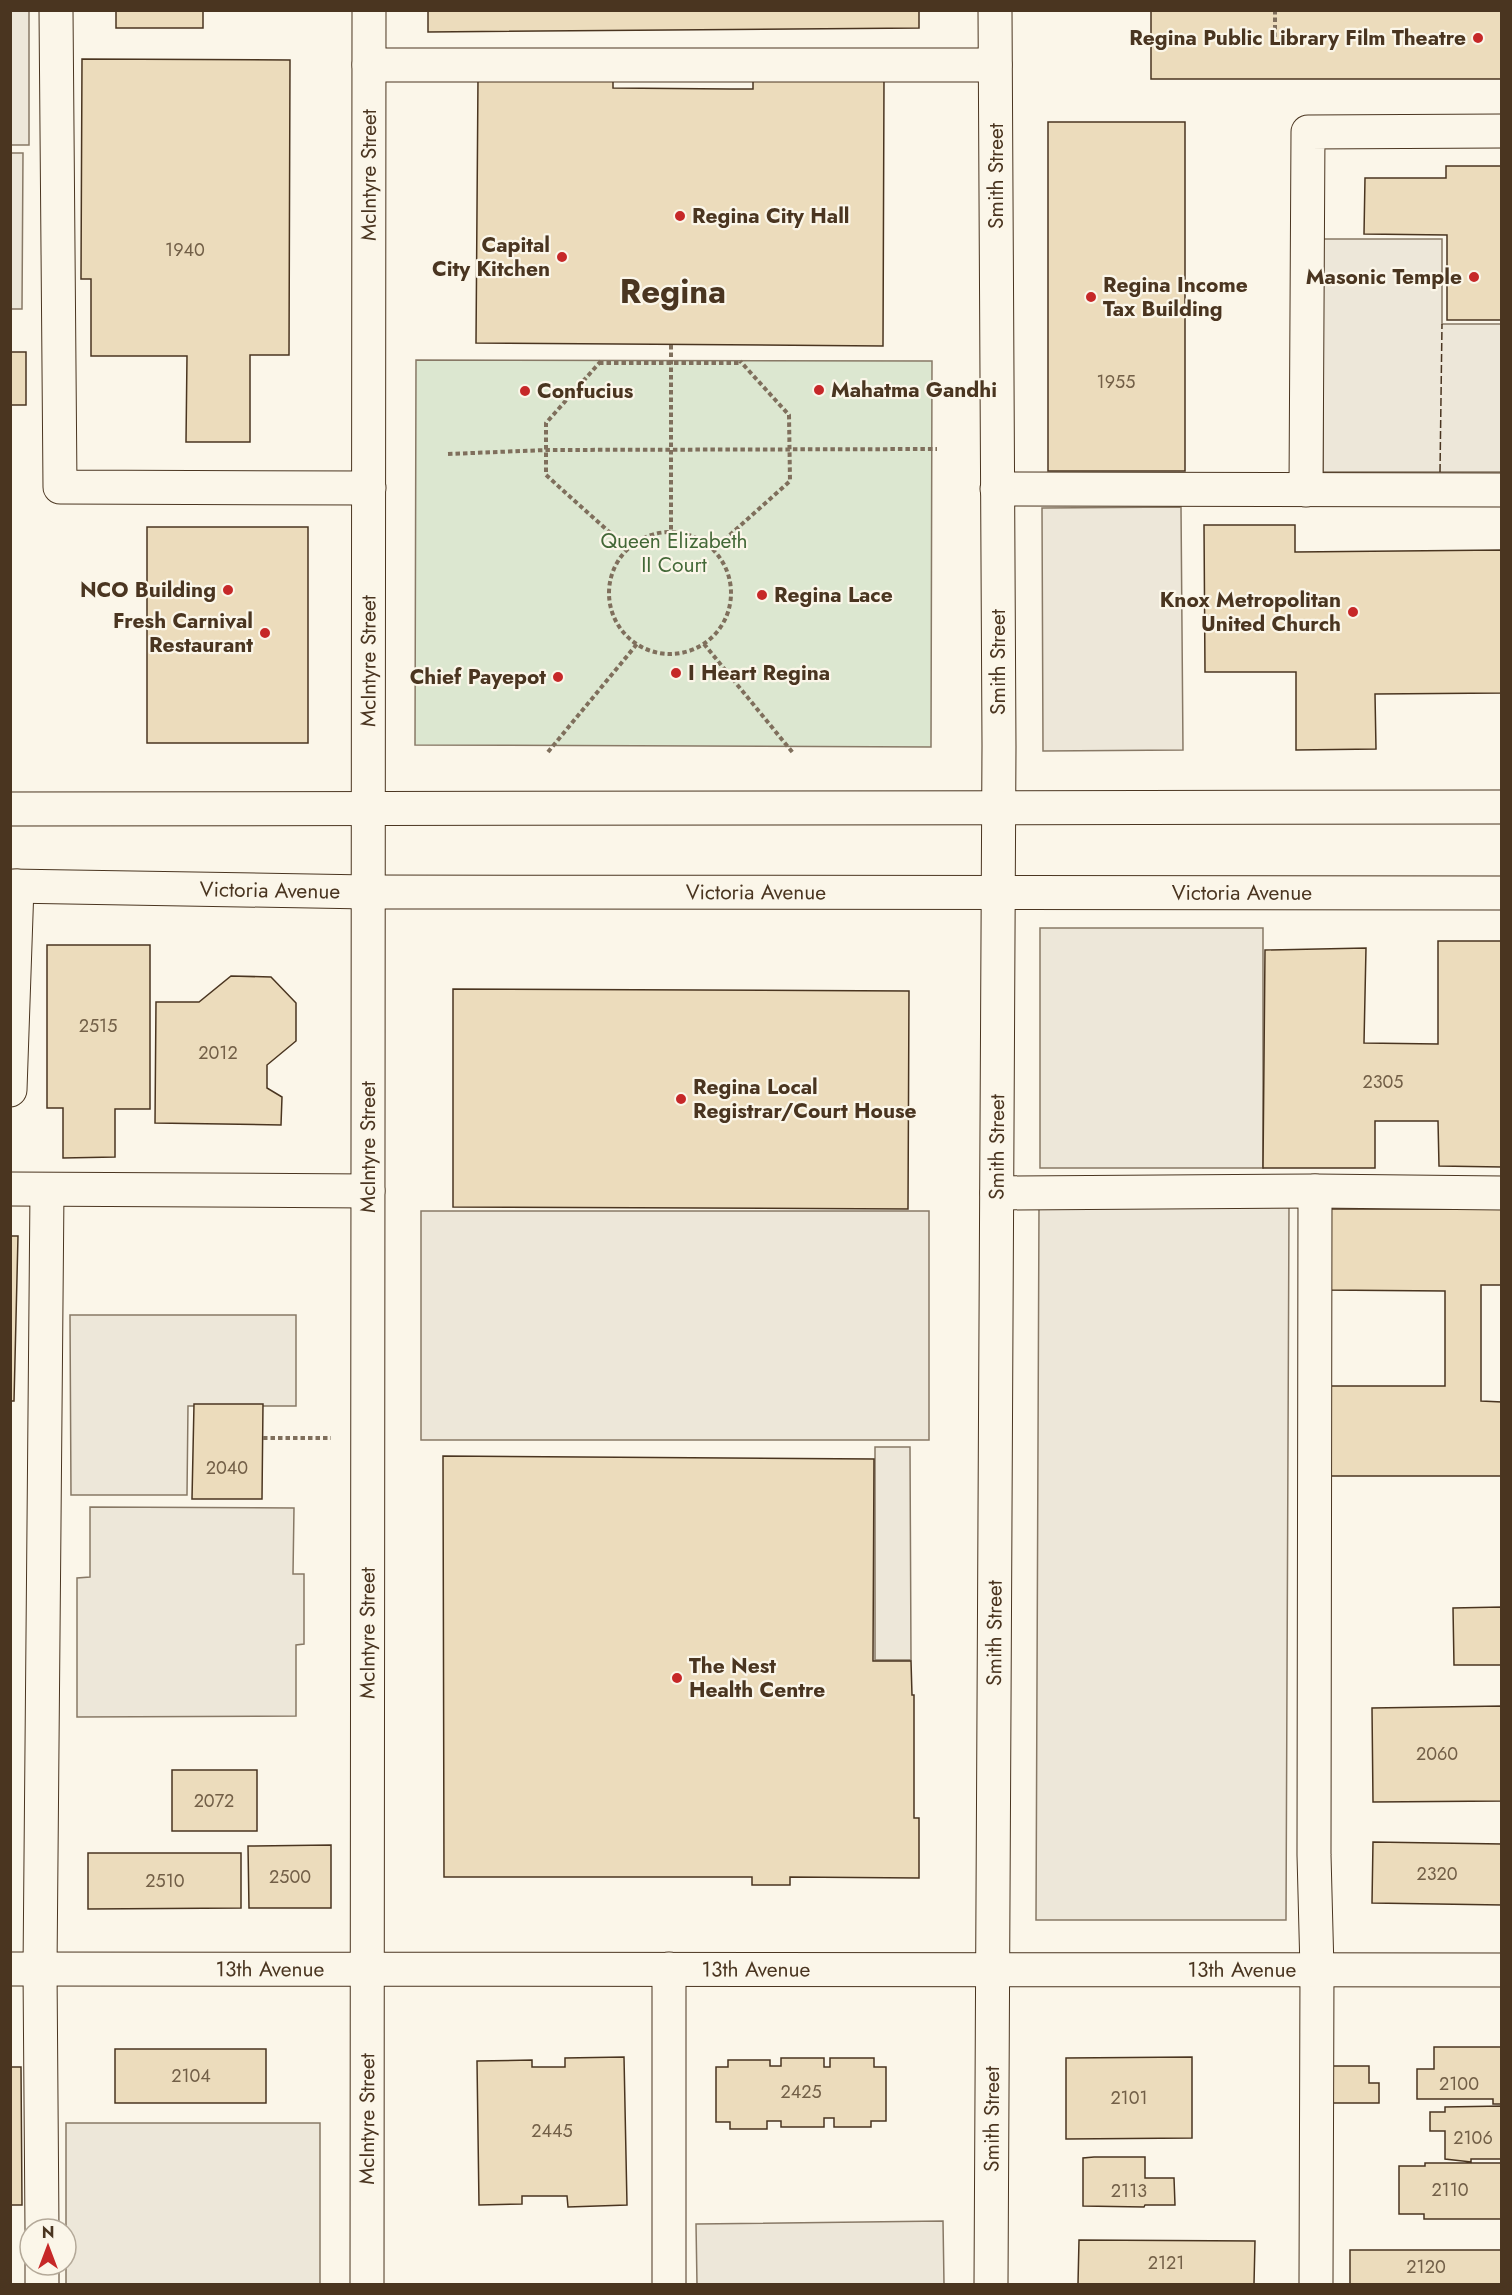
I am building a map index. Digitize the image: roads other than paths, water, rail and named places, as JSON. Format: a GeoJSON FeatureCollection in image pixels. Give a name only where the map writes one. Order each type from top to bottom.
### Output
{"type":"FeatureCollection","features":[{"type":"Feature","properties":{"kind":"street"},"geometry":{"type":"LineString","coordinates":[[56,10],[60,487],[369,488]]}},
{"type":"Feature","properties":{"kind":"street","name":"McIntyre Street"},"geometry":{"type":"LineString","coordinates":[[367,2284],[369,10]]}},
{"type":"Feature","properties":{"kind":"street","name":"Smith Street"},"geometry":{"type":"LineString","coordinates":[[991,2284],[998,892],[995,10]]}},
{"type":"Feature","properties":{"kind":"street"},"geometry":{"type":"LineString","coordinates":[[369,65],[995,65]]}},
{"type":"Feature","properties":{"kind":"street"},"geometry":{"type":"LineString","coordinates":[[1306,490],[1308,132],[1502,131]]}},
{"type":"Feature","properties":{"kind":"street"},"geometry":{"type":"LineString","coordinates":[[997,489],[1502,490]]}},
{"type":"Feature","properties":{"kind":"street"},"geometry":{"type":"LineString","coordinates":[[10,810],[1502,807]]}},
{"type":"Feature","properties":{"kind":"street"},"geometry":{"type":"LineString","coordinates":[[10,1090],[14,886]]}},
{"type":"Feature","properties":{"kind":"street","name":"Victoria Avenue"},"geometry":{"type":"LineString","coordinates":[[14,886],[368,892],[1502,893]]}},
{"type":"Feature","properties":{"kind":"street"},"geometry":{"type":"LineString","coordinates":[[10,1189],[368,1191]]}},
{"type":"Feature","properties":{"kind":"street"},"geometry":{"type":"LineString","coordinates":[[41,2217],[25,1969],[47,1190]]}},
{"type":"Feature","properties":{"kind":"street"},"geometry":{"type":"LineString","coordinates":[[997,1193],[1315,1191],[1502,1193]]}},
{"type":"Feature","properties":{"kind":"street"},"geometry":{"type":"LineString","coordinates":[[1315,1191],[1316,2284]]}},
{"type":"Feature","properties":{"kind":"street","name":"13th Avenue"},"geometry":{"type":"LineString","coordinates":[[25,1969],[1502,1970]]}},
{"type":"Feature","properties":{"kind":"street"},"geometry":{"type":"LineString","coordinates":[[669,1970],[669,2284]]}},
{"type":"Feature","properties":{"kind":"place","name":"Regina Public Library Film Theatre"},"geometry":{"type":"Point","coordinates":[1478,38]}},
{"type":"Feature","properties":{"kind":"place","name":"Regina City Hall"},"geometry":{"type":"Point","coordinates":[680,216]}},
{"type":"Feature","properties":{"kind":"place","name":"Capital City Kitchen"},"geometry":{"type":"Point","coordinates":[562,257]}},
{"type":"Feature","properties":{"kind":"place","name":"Masonic Temple"},"geometry":{"type":"Point","coordinates":[1474,277]}},
{"type":"Feature","properties":{"kind":"place","name":"Regina Income Tax Building"},"geometry":{"type":"Point","coordinates":[1091,297]}},
{"type":"Feature","properties":{"kind":"place","name":"Mahatma Gandhi"},"geometry":{"type":"Point","coordinates":[819,390]}},
{"type":"Feature","properties":{"kind":"place","name":"Confucius"},"geometry":{"type":"Point","coordinates":[525,391]}},
{"type":"Feature","properties":{"kind":"place","name":"NCO Building"},"geometry":{"type":"Point","coordinates":[228,590]}},
{"type":"Feature","properties":{"kind":"place","name":"Regina Lace"},"geometry":{"type":"Point","coordinates":[762,595]}},
{"type":"Feature","properties":{"kind":"place","name":"Knox Metropolitan United Church"},"geometry":{"type":"Point","coordinates":[1353,612]}},
{"type":"Feature","properties":{"kind":"place","name":"Fresh Carnival Restaurant"},"geometry":{"type":"Point","coordinates":[265,633]}},
{"type":"Feature","properties":{"kind":"place","name":"I Heart Regina"},"geometry":{"type":"Point","coordinates":[676,673]}},
{"type":"Feature","properties":{"kind":"place","name":"Chief Payepot"},"geometry":{"type":"Point","coordinates":[558,677]}},
{"type":"Feature","properties":{"kind":"place","name":"Regina Local Registrar/Court House"},"geometry":{"type":"Point","coordinates":[681,1099]}},
{"type":"Feature","properties":{"kind":"place","name":"The Nest Health Centre"},"geometry":{"type":"Point","coordinates":[677,1678]}},
{"type":"Feature","properties":{"kind":"district","name":"Regina"},"geometry":{"type":"Point","coordinates":[673,291]}},
{"type":"Feature","properties":{"kind":"park label","name":"Queen Elizabeth II Court"},"geometry":{"type":"Point","coordinates":[674,553]}}]}
